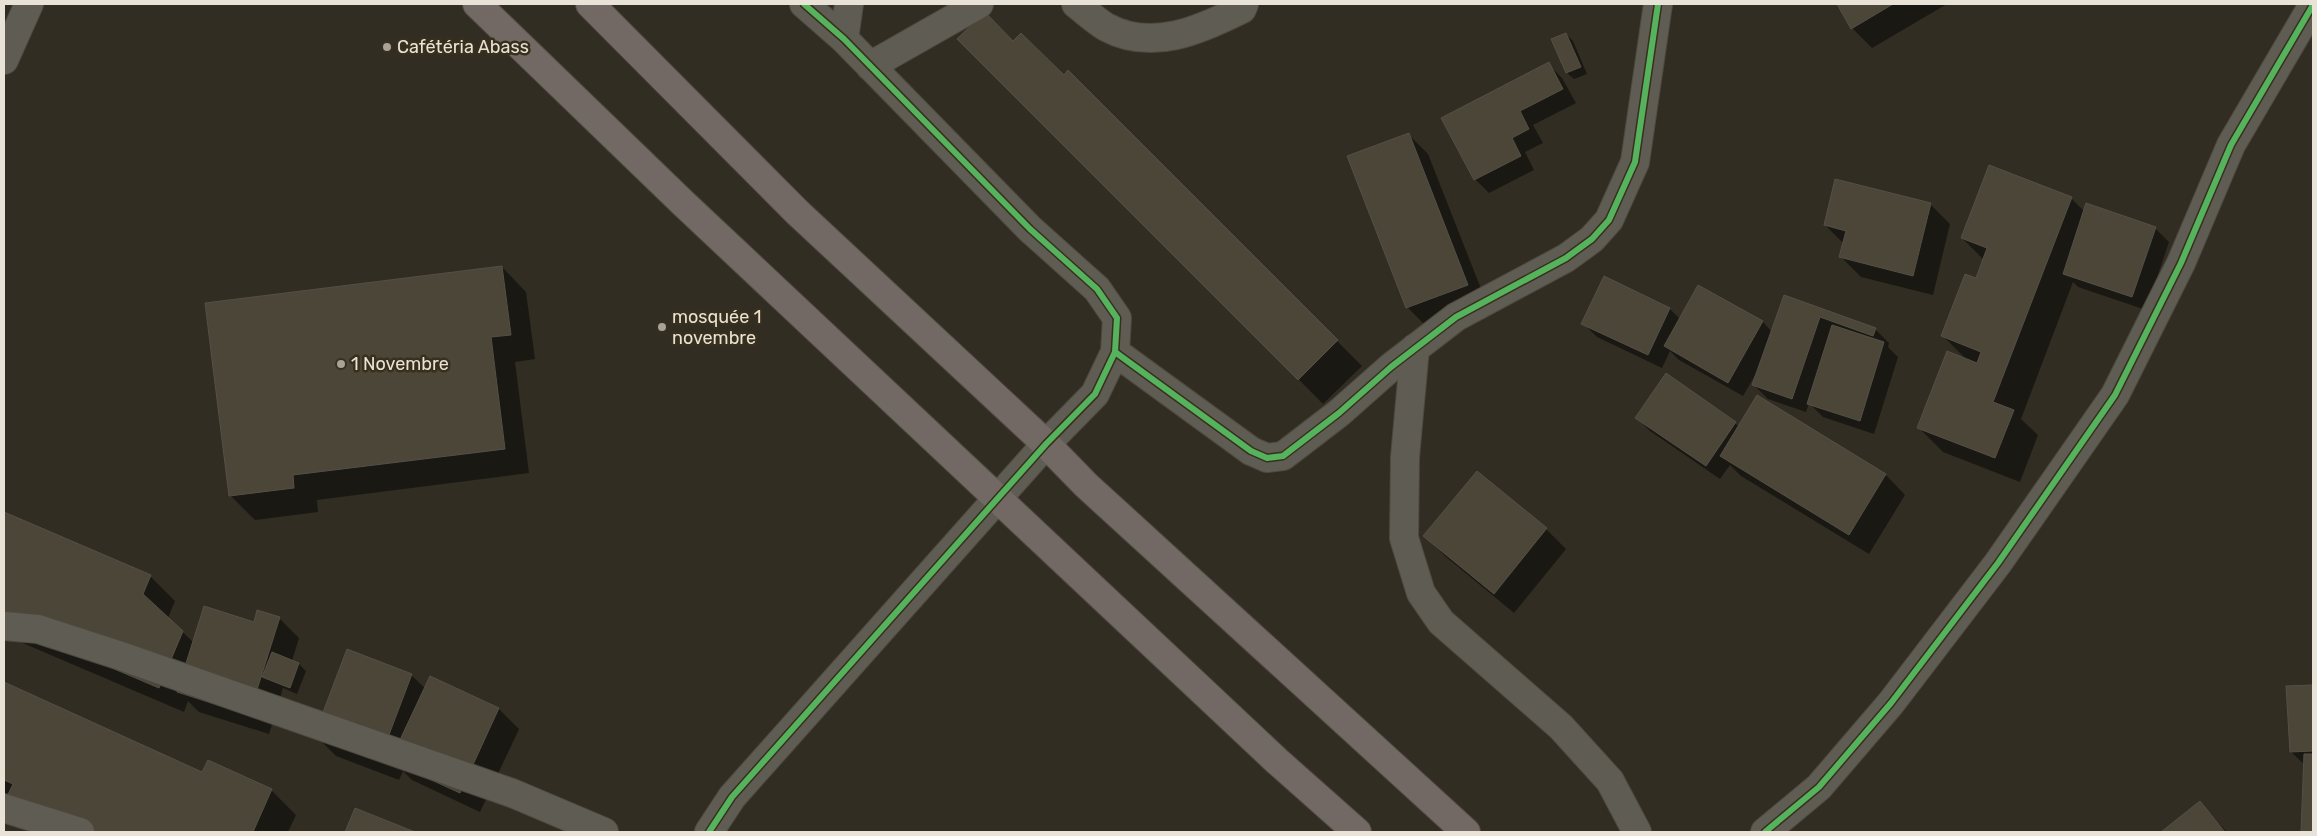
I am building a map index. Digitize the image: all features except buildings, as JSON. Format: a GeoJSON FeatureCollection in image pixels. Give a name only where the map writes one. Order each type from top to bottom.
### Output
{"type":"FeatureCollection","features":[{"type":"Feature","properties":{"kind":"main road"},"geometry":{"type":"LineString","coordinates":[[477,4],[683,203],[1277,761],[1357,832]]}},
{"type":"Feature","properties":{"kind":"main road"},"geometry":{"type":"LineString","coordinates":[[590,4],[797,212],[1046,444],[1086,485],[1466,832]]}},
{"type":"Feature","properties":{"kind":"street"},"geometry":{"type":"LineString","coordinates":[[4,60],[29,4]]}},
{"type":"Feature","properties":{"kind":"street"},"geometry":{"type":"LineString","coordinates":[[709,832],[732,797],[1046,444],[1094,394],[1115,352],[1117,318],[1097,289],[1030,229],[844,39],[804,4]]}},
{"type":"Feature","properties":{"kind":"street"},"geometry":{"type":"LineString","coordinates":[[844,39],[849,4]]}},
{"type":"Feature","properties":{"kind":"street"},"geometry":{"type":"LineString","coordinates":[[870,66],[979,4]]}},
{"type":"Feature","properties":{"kind":"street"},"geometry":{"type":"LineString","coordinates":[[1076,4],[1106,27],[1138,39],[1170,38],[1208,26],[1242,9],[1244,4]]}},
{"type":"Feature","properties":{"kind":"street"},"geometry":{"type":"LineString","coordinates":[[1115,352],[1251,451],[1267,458],[1284,456],[1415,348],[1456,317],[1566,258],[1592,239],[1609,220],[1635,162],[1658,4]]}},
{"type":"Feature","properties":{"kind":"street"},"geometry":{"type":"LineString","coordinates":[[1765,832],[1819,786],[1891,703],[1998,563],[2115,395],[2181,263],[2231,145],[2313,5]]}},
{"type":"Feature","properties":{"kind":"street"},"geometry":{"type":"LineString","coordinates":[[1415,348],[1405,457],[1404,538],[1421,593],[1441,622],[1561,728],[1610,781],[1637,832]]}},
{"type":"Feature","properties":{"kind":"street"},"geometry":{"type":"LineString","coordinates":[[4,626],[38,629],[121,656],[512,793],[604,832]]}},
{"type":"Feature","properties":{"kind":"street"},"geometry":{"type":"LineString","coordinates":[[4,808],[80,832]]}},
{"type":"Feature","properties":{"kind":"cycle path"},"geometry":{"type":"LineString","coordinates":[[709,832],[732,797],[1046,444],[1095,394],[1115,352],[1117,318],[1097,289],[1030,229],[844,39],[804,4]]}},
{"type":"Feature","properties":{"kind":"cycle path"},"geometry":{"type":"LineString","coordinates":[[1115,352],[1251,451],[1267,458],[1283,456],[1339,413],[1391,367],[1456,317],[1566,258],[1592,239],[1609,220],[1635,162],[1658,4]]}},
{"type":"Feature","properties":{"kind":"cycle path"},"geometry":{"type":"LineString","coordinates":[[1765,832],[1819,787],[1891,703],[1998,563],[2115,395],[2181,263],[2231,145],[2313,5]]}},
{"type":"Feature","properties":{"kind":"place","name":"Cafétéria Abass"},"geometry":{"type":"Point","coordinates":[387,47]}},
{"type":"Feature","properties":{"kind":"place","name":"mosquée 1 novembre"},"geometry":{"type":"Point","coordinates":[662,327]}},
{"type":"Feature","properties":{"kind":"place","name":"1 Novembre"},"geometry":{"type":"Point","coordinates":[341,364]}}]}
